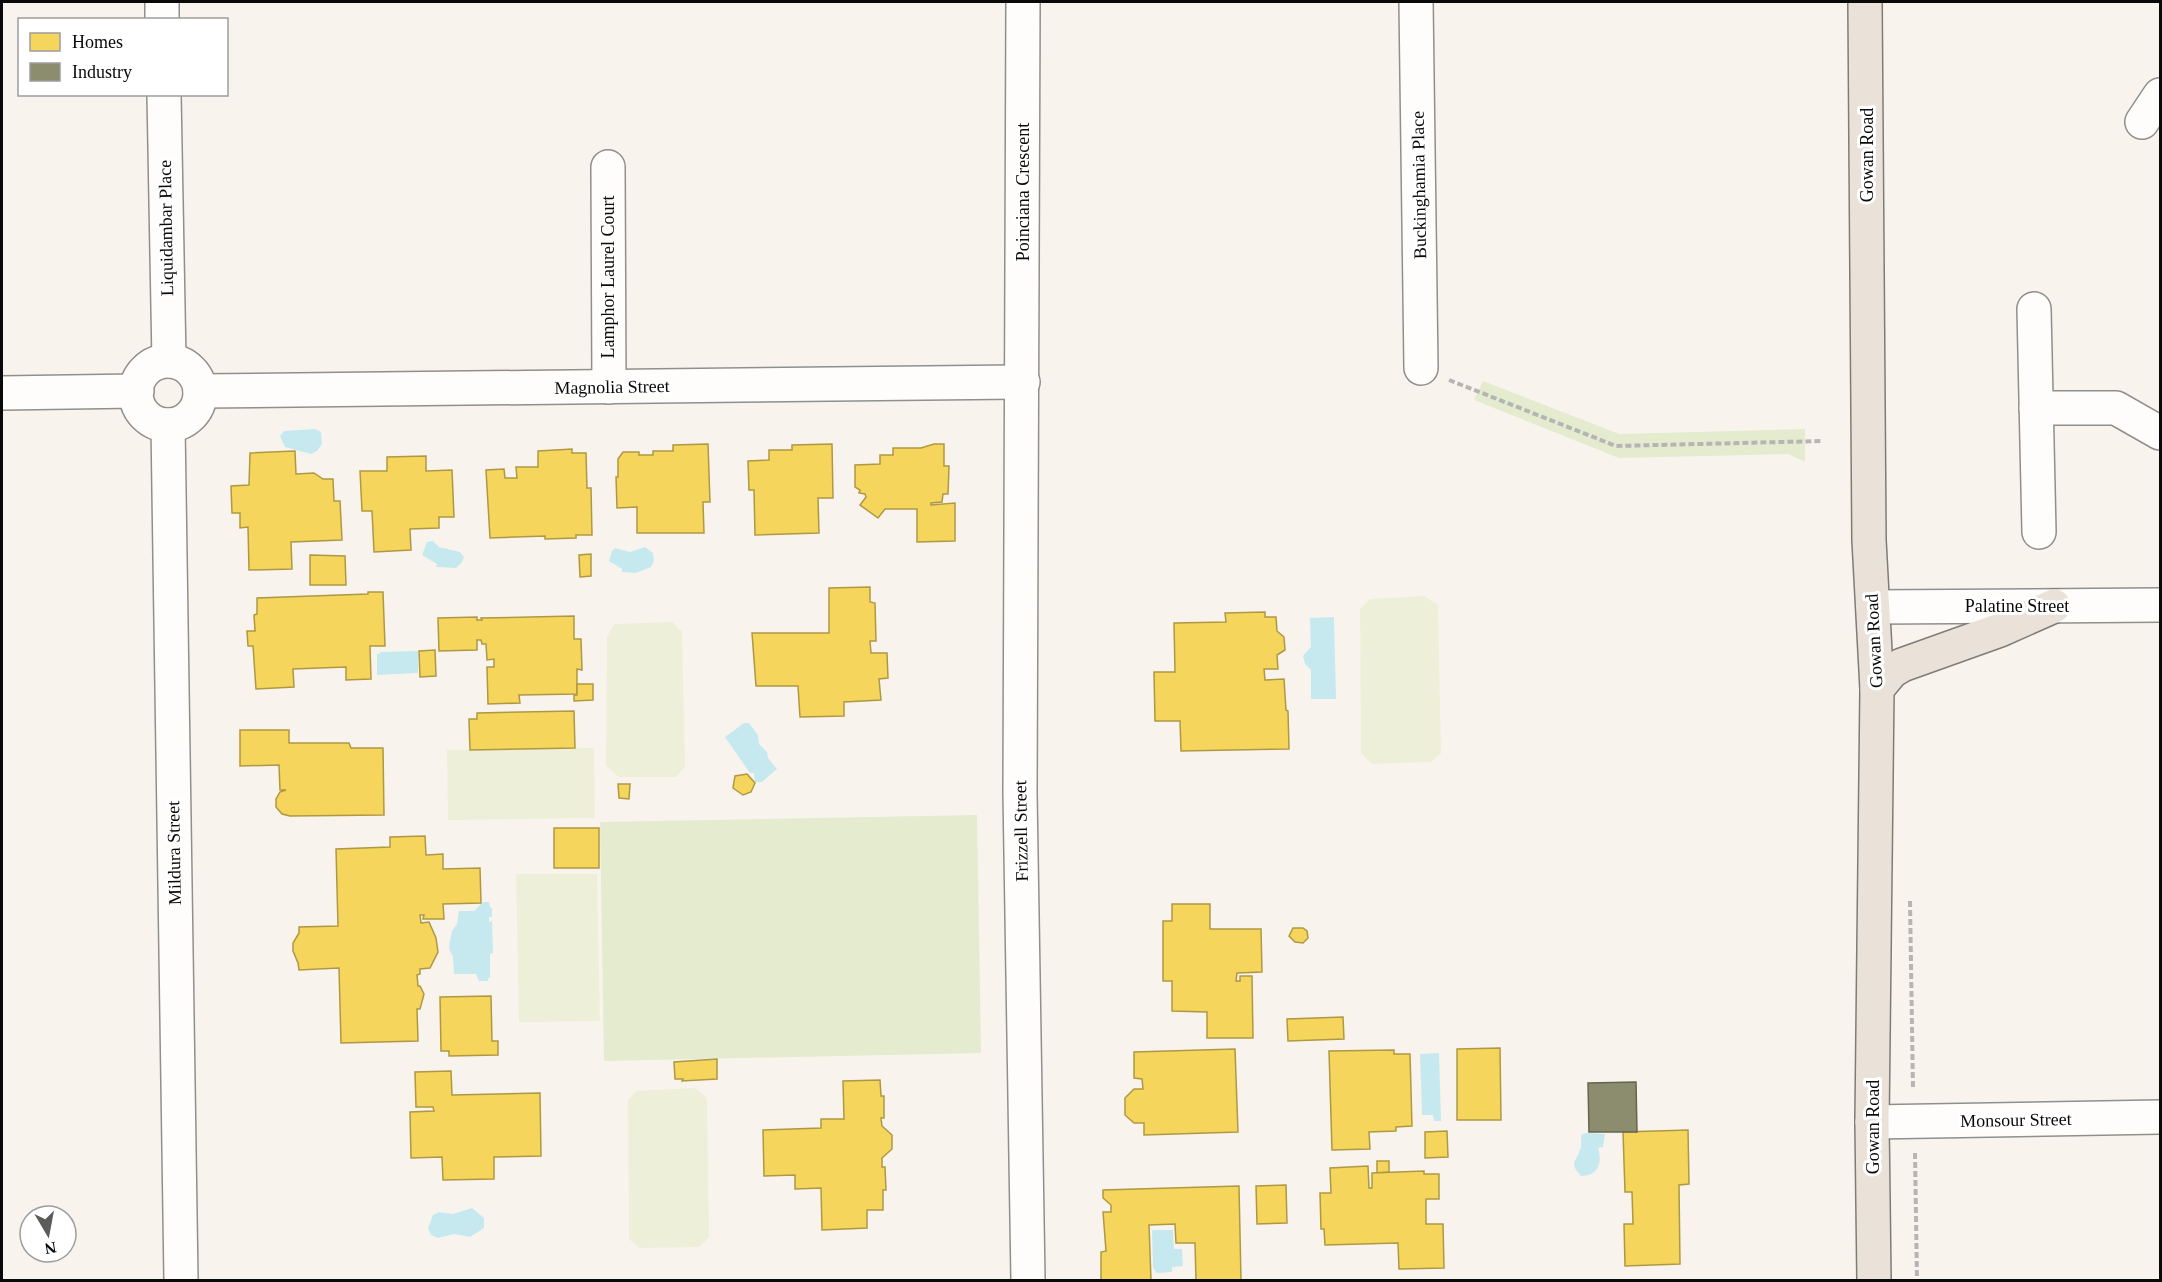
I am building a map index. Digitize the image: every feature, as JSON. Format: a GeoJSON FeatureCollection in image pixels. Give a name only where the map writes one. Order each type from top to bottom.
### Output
{"type":"FeatureCollection","features":[{"type":"Feature","properties":{"kind":"main road","name":"Gowan Road"},"geometry":{"type":"LineString","coordinates":[[1864,2],[1869,540],[1877,689],[1872,1122],[1874,1281]]}},
{"type":"Feature","properties":{"kind":"main road"},"geometry":{"type":"LineString","coordinates":[[1877,689],[1892,671],[1902,665],[2000,630],[2054,606]]}},
{"type":"Feature","properties":{"kind":"street"},"geometry":{"type":"LineString","coordinates":[[162,2],[162,18]]}},
{"type":"Feature","properties":{"kind":"street","name":"Poinciana Crescent"},"geometry":{"type":"LineString","coordinates":[[1023,2],[1023,382]]}},
{"type":"Feature","properties":{"kind":"street","name":"Buckinghamia Place"},"geometry":{"type":"LineString","coordinates":[[1416,2],[1421,369]]}},
{"type":"Feature","properties":{"kind":"street"},"geometry":{"type":"LineString","coordinates":[[2142,122],[2160,95]]}},
{"type":"Feature","properties":{"kind":"street","name":"Liquidambar Place"},"geometry":{"type":"LineString","coordinates":[[164,96],[169,361]]}},
{"type":"Feature","properties":{"kind":"street","name":"Lamphor Laurel Court"},"geometry":{"type":"LineString","coordinates":[[608,167],[609,387]]}},
{"type":"Feature","properties":{"kind":"street"},"geometry":{"type":"LineString","coordinates":[[2034,309],[2040,532]]}},
{"type":"Feature","properties":{"kind":"street"},"geometry":{"type":"LineString","coordinates":[[169,361],[178,362],[194,373],[199,381],[200,391],[199,401],[188,418],[168,425],[149,418],[137,401],[136,391],[143,373],[159,362],[169,361]]}},
{"type":"Feature","properties":{"kind":"street","name":"Magnolia Street"},"geometry":{"type":"LineString","coordinates":[[200,391],[1023,382]]}},
{"type":"Feature","properties":{"kind":"street","name":"Frizzell Street"},"geometry":{"type":"LineString","coordinates":[[1023,382],[1020,793],[1028,1281]]}},
{"type":"Feature","properties":{"kind":"street"},"geometry":{"type":"LineString","coordinates":[[2,393],[136,391]]}},
{"type":"Feature","properties":{"kind":"street"},"geometry":{"type":"LineString","coordinates":[[2036,408],[2116,408],[2160,433]]}},
{"type":"Feature","properties":{"kind":"street","name":"Mildura Street"},"geometry":{"type":"LineString","coordinates":[[168,425],[181,1281]]}},
{"type":"Feature","properties":{"kind":"street","name":"Palatine Street"},"geometry":{"type":"LineString","coordinates":[[1873,607],[2160,605]]}},
{"type":"Feature","properties":{"kind":"street","name":"Monsour Street"},"geometry":{"type":"LineString","coordinates":[[1872,1122],[2160,1117]]}},
{"type":"Feature","properties":{"kind":"path"},"geometry":{"type":"LineString","coordinates":[[1421,369],[1616,446],[1823,441]]}},
{"type":"Feature","properties":{"kind":"path"},"geometry":{"type":"LineString","coordinates":[[1910,897],[1913,1086]]}},
{"type":"Feature","properties":{"kind":"path"},"geometry":{"type":"LineString","coordinates":[[1915,1153],[1917,1281]]}},
{"type":"Feature","properties":{"kind":"green space"},"geometry":{"type":"Polygon","coordinates":[[[1483,381],[1619,434],[1805,429],[1805,462],[1788,454],[1619,458],[1474,400],[1483,381]]]}},
{"type":"Feature","properties":{"kind":"green space"},"geometry":{"type":"Polygon","coordinates":[[[1424,596],[1438,605],[1441,753],[1431,762],[1372,764],[1361,753],[1360,609],[1370,599],[1424,596]]]}},
{"type":"Feature","properties":{"kind":"green space"},"geometry":{"type":"Polygon","coordinates":[[[672,622],[682,632],[685,767],[676,777],[619,777],[606,766],[607,636],[615,624],[672,622]]]}},
{"type":"Feature","properties":{"kind":"green space"},"geometry":{"type":"Polygon","coordinates":[[[594,748],[595,818],[448,820],[447,750],[594,748]]]}},
{"type":"Feature","properties":{"kind":"green space"},"geometry":{"type":"Polygon","coordinates":[[[977,815],[981,1053],[604,1061],[600,822],[977,815]]]}},
{"type":"Feature","properties":{"kind":"green space"},"geometry":{"type":"Polygon","coordinates":[[[516,874],[597,874],[600,1021],[519,1022],[516,874]]]}},
{"type":"Feature","properties":{"kind":"green space"},"geometry":{"type":"Polygon","coordinates":[[[695,1088],[707,1098],[709,1237],[699,1247],[640,1248],[629,1239],[628,1100],[636,1091],[695,1088]]]}},
{"type":"Feature","properties":{"kind":"water"},"geometry":{"type":"Polygon","coordinates":[[[315,429],[321,432],[322,444],[317,451],[311,454],[285,447],[280,436],[284,431],[315,429]]]}},
{"type":"Feature","properties":{"kind":"water"},"geometry":{"type":"Polygon","coordinates":[[[433,541],[439,547],[460,552],[464,557],[462,562],[456,568],[436,567],[437,564],[422,555],[427,542],[433,541]]]}},
{"type":"Feature","properties":{"kind":"water"},"geometry":{"type":"Polygon","coordinates":[[[645,547],[653,553],[654,561],[651,567],[636,573],[622,572],[622,569],[609,561],[615,548],[630,552],[645,547]]]}},
{"type":"Feature","properties":{"kind":"water"},"geometry":{"type":"Polygon","coordinates":[[[1334,617],[1336,699],[1311,699],[1311,670],[1305,664],[1303,656],[1311,647],[1310,618],[1334,617]]]}},
{"type":"Feature","properties":{"kind":"water"},"geometry":{"type":"Polygon","coordinates":[[[418,651],[418,673],[377,675],[377,654],[380,652],[418,651]]]}},
{"type":"Feature","properties":{"kind":"water"},"geometry":{"type":"Polygon","coordinates":[[[744,723],[749,723],[758,735],[759,744],[767,752],[768,758],[777,769],[762,782],[755,782],[754,773],[750,773],[725,737],[744,723]]]}},
{"type":"Feature","properties":{"kind":"water"},"geometry":{"type":"Polygon","coordinates":[[[483,902],[489,902],[492,908],[492,917],[489,917],[489,922],[492,921],[493,953],[490,954],[488,981],[479,981],[476,974],[454,974],[453,957],[449,949],[459,911],[474,911],[483,902]]]}},
{"type":"Feature","properties":{"kind":"water"},"geometry":{"type":"Polygon","coordinates":[[[1439,1053],[1441,1121],[1434,1121],[1433,1115],[1422,1115],[1420,1054],[1439,1053]]]}},
{"type":"Feature","properties":{"kind":"water"},"geometry":{"type":"Polygon","coordinates":[[[1605,1134],[1603,1147],[1598,1148],[1600,1159],[1598,1168],[1592,1174],[1581,1176],[1574,1163],[1581,1148],[1581,1135],[1605,1134]]]}},
{"type":"Feature","properties":{"kind":"water"},"geometry":{"type":"Polygon","coordinates":[[[472,1208],[484,1218],[484,1228],[470,1237],[454,1234],[438,1238],[431,1235],[428,1228],[433,1215],[439,1212],[453,1214],[472,1208]]]}},
{"type":"Feature","properties":{"kind":"water"},"geometry":{"type":"Polygon","coordinates":[[[1152,1230],[1173,1230],[1174,1249],[1182,1249],[1183,1266],[1172,1267],[1172,1272],[1157,1273],[1153,1268],[1152,1230]]]}},
{"type":"Feature","properties":{"kind":"building: Homes"},"geometry":{"type":"Polygon","coordinates":[[[708,444],[710,502],[703,502],[704,533],[637,533],[637,507],[617,508],[616,477],[618,477],[618,459],[623,452],[653,455],[653,451],[673,451],[673,445],[708,444]]]}},
{"type":"Feature","properties":{"kind":"building: Homes"},"geometry":{"type":"Polygon","coordinates":[[[832,444],[833,498],[818,498],[819,533],[755,535],[754,490],[749,490],[748,461],[769,460],[769,450],[792,450],[792,445],[832,444]]]}},
{"type":"Feature","properties":{"kind":"building: Homes"},"geometry":{"type":"Polygon","coordinates":[[[944,444],[944,466],[949,466],[948,494],[943,494],[942,502],[931,503],[931,505],[955,503],[955,541],[917,542],[917,509],[885,509],[878,518],[860,505],[866,497],[855,487],[855,465],[880,464],[880,455],[893,455],[893,448],[921,448],[944,444]]]}},
{"type":"Feature","properties":{"kind":"building: Homes"},"geometry":{"type":"Polygon","coordinates":[[[572,449],[572,453],[586,453],[587,488],[591,488],[592,535],[545,539],[545,536],[490,538],[486,470],[504,469],[505,478],[517,478],[516,467],[538,467],[538,451],[572,449]]]}},
{"type":"Feature","properties":{"kind":"building: Homes"},"geometry":{"type":"Polygon","coordinates":[[[295,451],[296,474],[314,473],[323,479],[333,479],[334,501],[340,501],[342,540],[291,542],[292,569],[249,570],[248,527],[240,528],[240,513],[232,513],[231,486],[249,485],[250,453],[295,451]]]}},
{"type":"Feature","properties":{"kind":"building: Homes"},"geometry":{"type":"Polygon","coordinates":[[[426,456],[426,471],[452,470],[454,517],[439,517],[439,528],[410,529],[411,550],[374,552],[372,511],[362,511],[360,471],[387,471],[387,457],[426,456]]]}},
{"type":"Feature","properties":{"kind":"building: Homes"},"geometry":{"type":"Polygon","coordinates":[[[591,554],[591,576],[580,577],[579,555],[591,554]]]}},
{"type":"Feature","properties":{"kind":"building: Homes"},"geometry":{"type":"Polygon","coordinates":[[[310,555],[345,556],[346,585],[310,585],[310,555]]]}},
{"type":"Feature","properties":{"kind":"building: Homes"},"geometry":{"type":"Polygon","coordinates":[[[870,587],[870,602],[875,603],[876,641],[870,641],[871,653],[887,653],[888,678],[879,679],[881,700],[844,702],[844,716],[800,717],[798,686],[756,686],[752,633],[829,633],[829,588],[870,587]]]}},
{"type":"Feature","properties":{"kind":"building: Homes"},"geometry":{"type":"Polygon","coordinates":[[[368,592],[383,592],[385,646],[370,646],[371,679],[346,680],[346,667],[293,669],[294,687],[256,689],[253,646],[248,646],[247,631],[255,631],[254,615],[257,614],[257,598],[368,594],[368,592]]]}},
{"type":"Feature","properties":{"kind":"building: Homes"},"geometry":{"type":"Polygon","coordinates":[[[1265,612],[1265,617],[1276,617],[1277,631],[1284,637],[1285,650],[1277,655],[1278,669],[1264,669],[1265,680],[1284,679],[1289,749],[1181,751],[1180,721],[1155,721],[1154,672],[1175,672],[1174,623],[1226,622],[1225,613],[1265,612]]]}},
{"type":"Feature","properties":{"kind":"building: Homes"},"geometry":{"type":"Polygon","coordinates":[[[574,616],[574,639],[581,639],[582,670],[577,669],[577,694],[519,695],[520,703],[488,704],[487,667],[494,667],[494,659],[487,660],[486,644],[477,640],[477,650],[439,651],[438,618],[477,617],[477,620],[482,620],[481,618],[574,616]]]}},
{"type":"Feature","properties":{"kind":"building: Homes"},"geometry":{"type":"Polygon","coordinates":[[[435,650],[436,676],[420,677],[419,651],[435,650]]]}},
{"type":"Feature","properties":{"kind":"building: Homes"},"geometry":{"type":"Polygon","coordinates":[[[577,684],[593,684],[593,700],[574,701],[574,695],[577,695],[577,684]]]}},
{"type":"Feature","properties":{"kind":"building: Homes"},"geometry":{"type":"Polygon","coordinates":[[[574,711],[575,748],[470,750],[469,719],[477,719],[477,713],[574,711]]]}},
{"type":"Feature","properties":{"kind":"building: Homes"},"geometry":{"type":"Polygon","coordinates":[[[240,730],[289,730],[289,743],[349,743],[351,748],[383,748],[384,815],[290,816],[282,814],[276,807],[276,799],[280,792],[286,790],[280,790],[279,765],[240,766],[240,730]]]}},
{"type":"Feature","properties":{"kind":"building: Homes"},"geometry":{"type":"Polygon","coordinates":[[[747,774],[755,783],[751,792],[743,795],[733,788],[735,776],[747,774]]]}},
{"type":"Feature","properties":{"kind":"building: Homes"},"geometry":{"type":"Polygon","coordinates":[[[618,784],[630,784],[629,799],[619,798],[618,784]]]}},
{"type":"Feature","properties":{"kind":"building: Homes"},"geometry":{"type":"Polygon","coordinates":[[[554,828],[599,828],[599,868],[554,868],[554,828]]]}},
{"type":"Feature","properties":{"kind":"building: Homes"},"geometry":{"type":"Polygon","coordinates":[[[425,836],[426,855],[443,854],[443,869],[480,868],[481,903],[443,904],[444,919],[423,919],[424,915],[420,915],[421,923],[429,922],[436,938],[438,952],[430,968],[420,969],[420,974],[417,975],[418,986],[424,994],[420,1009],[417,1009],[418,1041],[341,1043],[339,968],[299,970],[293,943],[299,933],[299,927],[338,926],[336,849],[390,847],[390,837],[425,836]]]}},
{"type":"Feature","properties":{"kind":"building: Homes"},"geometry":{"type":"Polygon","coordinates":[[[1172,904],[1210,904],[1210,929],[1261,929],[1262,972],[1237,973],[1236,981],[1240,981],[1240,976],[1252,976],[1253,1038],[1207,1038],[1207,1012],[1172,1011],[1172,981],[1163,981],[1163,921],[1172,921],[1172,904]]]}},
{"type":"Feature","properties":{"kind":"building: Homes"},"geometry":{"type":"Polygon","coordinates":[[[1293,928],[1303,928],[1307,931],[1308,938],[1303,943],[1295,942],[1289,936],[1293,928]]]}},
{"type":"Feature","properties":{"kind":"building: Homes"},"geometry":{"type":"Polygon","coordinates":[[[491,996],[492,1041],[498,1041],[498,1055],[449,1056],[449,1051],[441,1051],[440,997],[491,996]]]}},
{"type":"Feature","properties":{"kind":"building: Homes"},"geometry":{"type":"Polygon","coordinates":[[[1343,1017],[1344,1039],[1288,1041],[1287,1019],[1343,1017]]]}},
{"type":"Feature","properties":{"kind":"building: Homes"},"geometry":{"type":"Polygon","coordinates":[[[1500,1048],[1501,1120],[1457,1120],[1457,1049],[1500,1048]]]}},
{"type":"Feature","properties":{"kind":"building: Homes"},"geometry":{"type":"Polygon","coordinates":[[[1235,1049],[1238,1132],[1144,1135],[1144,1123],[1134,1123],[1125,1115],[1125,1098],[1134,1089],[1143,1089],[1142,1079],[1134,1078],[1134,1052],[1235,1049]]]}},
{"type":"Feature","properties":{"kind":"building: Homes"},"geometry":{"type":"Polygon","coordinates":[[[1394,1050],[1394,1054],[1410,1054],[1412,1126],[1396,1127],[1396,1131],[1369,1132],[1370,1149],[1332,1150],[1329,1051],[1394,1050]]]}},
{"type":"Feature","properties":{"kind":"building: Homes"},"geometry":{"type":"Polygon","coordinates":[[[717,1059],[717,1079],[682,1081],[683,1079],[675,1079],[674,1062],[717,1059]]]}},
{"type":"Feature","properties":{"kind":"building: Homes"},"geometry":{"type":"Polygon","coordinates":[[[451,1071],[452,1095],[540,1093],[541,1156],[494,1157],[494,1179],[443,1180],[442,1157],[411,1158],[410,1112],[434,1111],[433,1107],[416,1107],[415,1072],[451,1071]]]}},
{"type":"Feature","properties":{"kind":"building: Homes"},"geometry":{"type":"Polygon","coordinates":[[[880,1080],[881,1096],[884,1096],[882,1126],[892,1135],[892,1149],[882,1158],[882,1167],[885,1167],[886,1190],[883,1190],[883,1210],[867,1210],[867,1228],[822,1230],[821,1188],[795,1189],[795,1175],[764,1176],[763,1130],[821,1128],[821,1119],[844,1119],[843,1081],[880,1080]]]}},
{"type":"Feature","properties":{"kind":"building: Homes"},"geometry":{"type":"Polygon","coordinates":[[[1688,1130],[1689,1184],[1679,1185],[1680,1264],[1625,1266],[1624,1224],[1633,1224],[1632,1192],[1625,1192],[1623,1132],[1688,1130]]]}},
{"type":"Feature","properties":{"kind":"building: Homes"},"geometry":{"type":"Polygon","coordinates":[[[1447,1131],[1448,1157],[1425,1158],[1425,1132],[1447,1131]]]}},
{"type":"Feature","properties":{"kind":"building: Homes"},"geometry":{"type":"Polygon","coordinates":[[[1377,1161],[1389,1161],[1389,1172],[1377,1173],[1377,1161]]]}},
{"type":"Feature","properties":{"kind":"building: Homes"},"geometry":{"type":"Polygon","coordinates":[[[1368,1166],[1369,1188],[1372,1188],[1372,1173],[1424,1171],[1424,1174],[1439,1174],[1439,1199],[1426,1199],[1426,1224],[1443,1224],[1444,1268],[1399,1269],[1398,1243],[1325,1245],[1324,1229],[1321,1229],[1320,1193],[1331,1193],[1330,1168],[1368,1166]]]}},
{"type":"Feature","properties":{"kind":"building: Homes"},"geometry":{"type":"Polygon","coordinates":[[[1286,1185],[1287,1223],[1257,1224],[1256,1186],[1286,1185]]]}},
{"type":"Feature","properties":{"kind":"building: Homes"},"geometry":{"type":"Polygon","coordinates":[[[1239,1186],[1241,1280],[1196,1280],[1195,1243],[1176,1243],[1175,1224],[1149,1225],[1151,1280],[1101,1280],[1101,1252],[1106,1251],[1103,1212],[1111,1212],[1111,1205],[1103,1198],[1103,1190],[1239,1186]]]}},
{"type":"Feature","properties":{"kind":"building: Industry"},"geometry":{"type":"Polygon","coordinates":[[[1636,1082],[1637,1132],[1589,1132],[1588,1083],[1636,1082]]]}}]}
